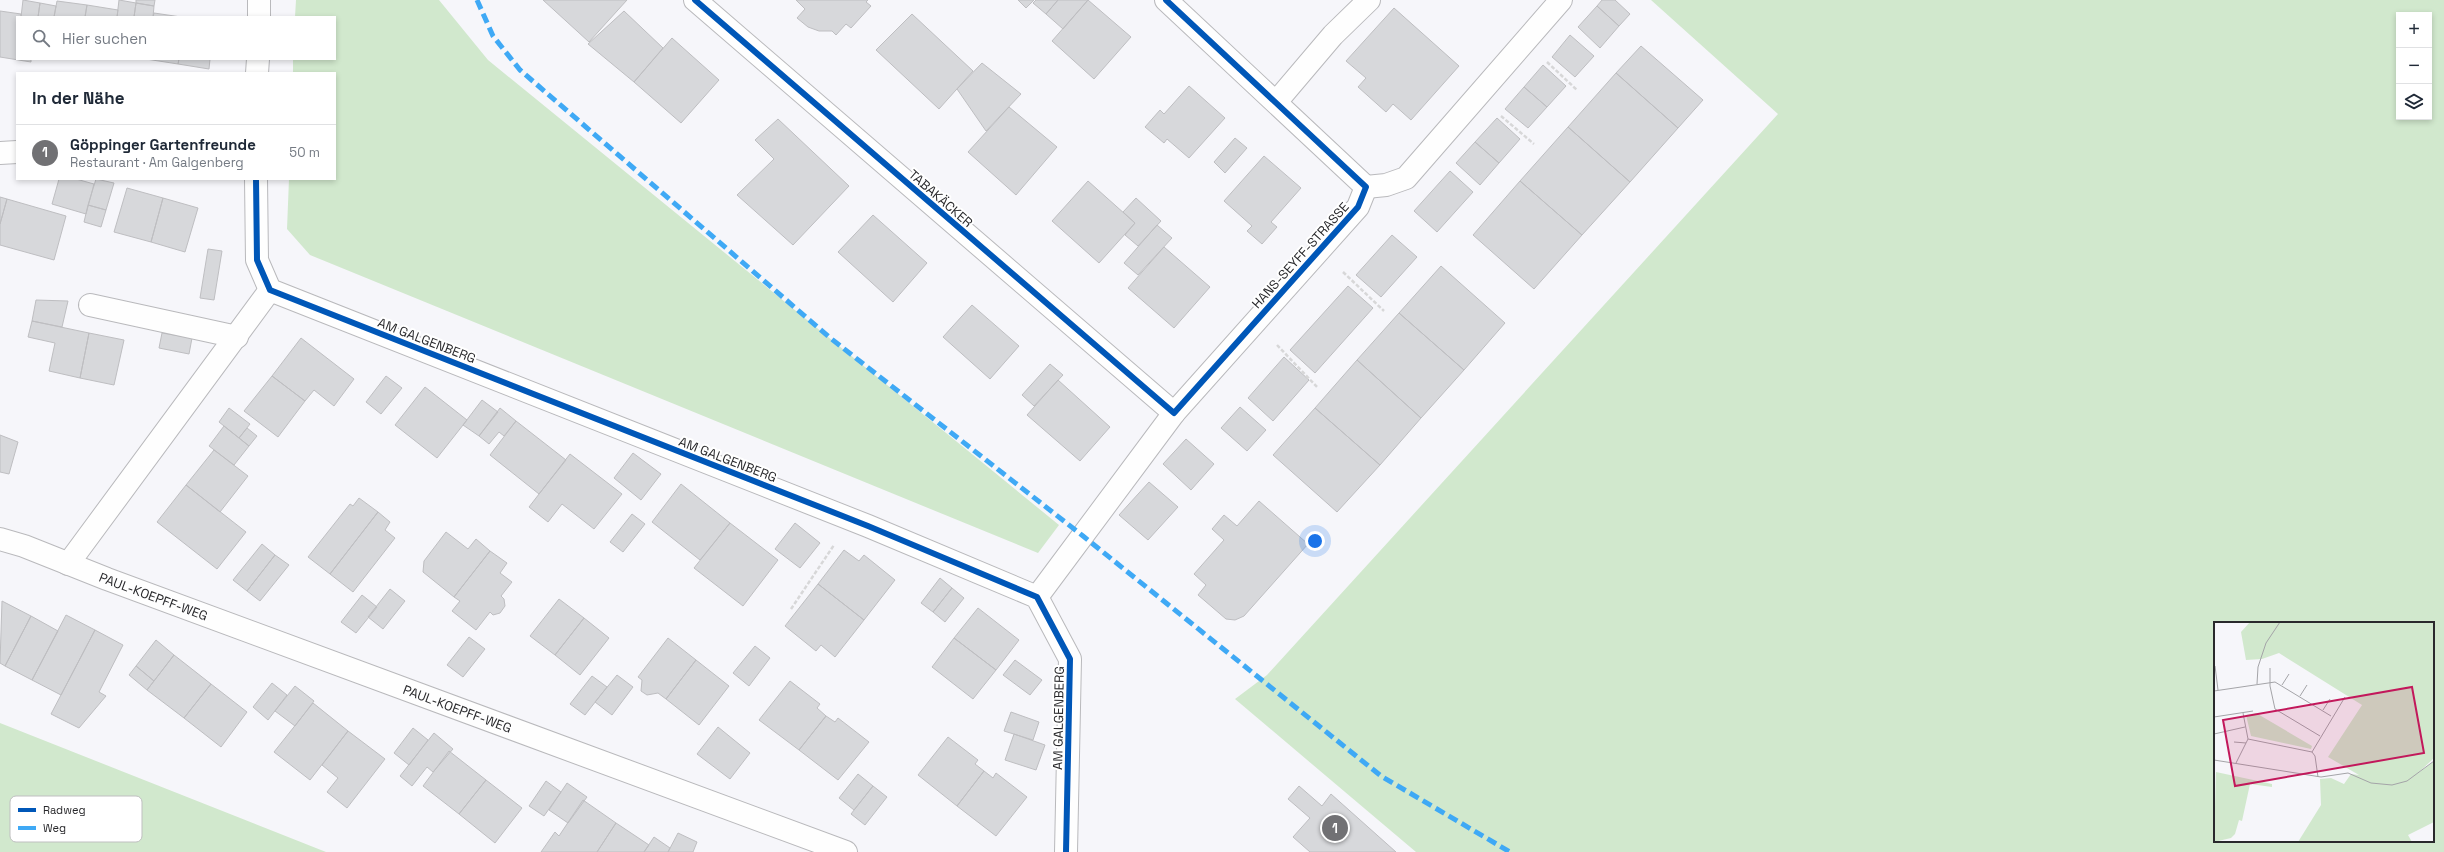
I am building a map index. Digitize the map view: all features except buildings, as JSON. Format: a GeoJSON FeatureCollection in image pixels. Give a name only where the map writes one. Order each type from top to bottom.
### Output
{"type":"FeatureCollection","features":[{"type":"Feature","properties":{"kind":"street"},"geometry":{"type":"LineString","coordinates":[[259,16],[260,0]]}},
{"type":"Feature","properties":{"kind":"street","name":"TABAKÄCKER"},"geometry":{"type":"LineString","coordinates":[[695,0],[1174,413]]}},
{"type":"Feature","properties":{"kind":"street"},"geometry":{"type":"LineString","coordinates":[[1166,0],[1277,101],[1366,187],[1386,184],[1406,178],[1561,0]]}},
{"type":"Feature","properties":{"kind":"street"},"geometry":{"type":"LineString","coordinates":[[1277,101],[1333,35],[1369,0]]}},
{"type":"Feature","properties":{"kind":"street"},"geometry":{"type":"LineString","coordinates":[[257,72],[258,60]]}},
{"type":"Feature","properties":{"kind":"street"},"geometry":{"type":"LineString","coordinates":[[0,154],[16,152]]}},
{"type":"Feature","properties":{"kind":"street"},"geometry":{"type":"LineString","coordinates":[[68,564],[237,337],[270,290],[257,260],[256,180]]}},
{"type":"Feature","properties":{"kind":"street","name":"HANS-SEYFF-STRASSE"},"geometry":{"type":"LineString","coordinates":[[1037,597],[1106,501],[1174,413],[1358,207],[1366,187]]}},
{"type":"Feature","properties":{"kind":"street","name":"AM GALGENBERG"},"geometry":{"type":"LineString","coordinates":[[270,290],[852,520],[1037,597],[1070,659],[1066,852]]}},
{"type":"Feature","properties":{"kind":"street"},"geometry":{"type":"LineString","coordinates":[[90,305],[237,337]]}},
{"type":"Feature","properties":{"kind":"street","name":"PAUL-KOEPFF-WEG"},"geometry":{"type":"LineString","coordinates":[[0,539],[24,546],[68,564],[820,844],[846,852]]}},
{"type":"Feature","properties":{"kind":"path"},"geometry":{"type":"LineString","coordinates":[[1525,42],[1577,90]]}},
{"type":"Feature","properties":{"kind":"path"},"geometry":{"type":"LineString","coordinates":[[1478,96],[1534,144]]}},
{"type":"Feature","properties":{"kind":"path"},"geometry":{"type":"LineString","coordinates":[[1320,250],[1384,311]]}},
{"type":"Feature","properties":{"kind":"path"},"geometry":{"type":"LineString","coordinates":[[1255,322],[1318,388]]}},
{"type":"Feature","properties":{"kind":"path"},"geometry":{"type":"LineString","coordinates":[[791,610],[852,520]]}},
{"type":"Feature","properties":{"kind":"green space"},"geometry":{"type":"Polygon","coordinates":[[[296,0],[439,0],[488,60],[1059,525],[1038,553],[310,255],[287,229],[289,180],[336,180],[336,72],[293,72],[293,60],[336,60],[336,16],[295,16],[296,0]]]}},
{"type":"Feature","properties":{"kind":"green space"},"geometry":{"type":"Polygon","coordinates":[[[1651,0],[2444,0],[2444,852],[1416,852],[1235,699],[1267,675],[1778,114],[1651,0]]]}},
{"type":"Feature","properties":{"kind":"green space"},"geometry":{"type":"Polygon","coordinates":[[[0,723],[326,852],[0,852],[0,723]]]}},
{"type":"Feature","properties":{"kind":"marked path"},"geometry":{"type":"LineString","coordinates":[[477,0],[493,36],[520,70],[829,337],[1083,536],[1381,776],[1510,852]]}},
{"type":"Feature","properties":{"kind":"cycle path"},"geometry":{"type":"LineString","coordinates":[[695,0],[1174,413],[1358,207],[1366,187],[1166,0]]}},
{"type":"Feature","properties":{"kind":"cycle path"},"geometry":{"type":"LineString","coordinates":[[256,180],[257,260],[270,290],[868,526],[1037,597],[1070,659],[1066,852]]}},
{"type":"Feature","properties":{"kind":"place","name":"Göppinger Gartenfreunde"},"geometry":{"type":"Point","coordinates":[1335,828]}}]}
